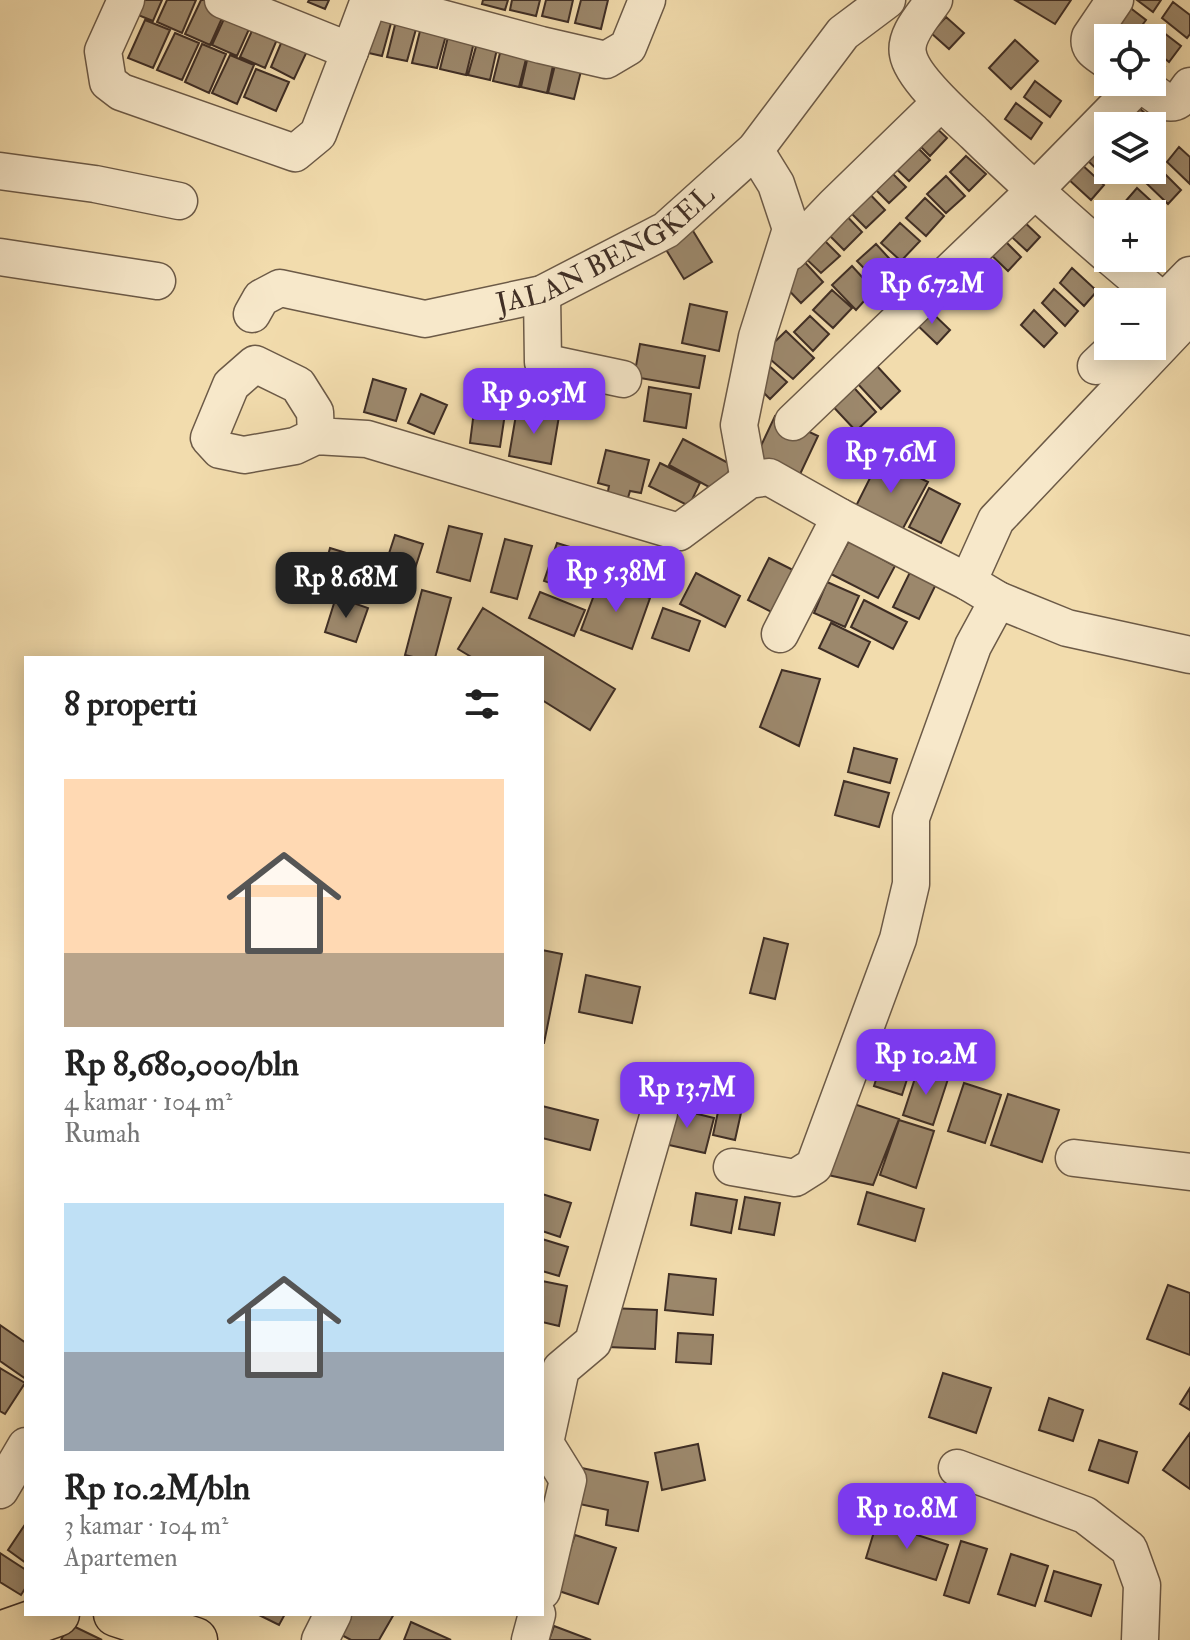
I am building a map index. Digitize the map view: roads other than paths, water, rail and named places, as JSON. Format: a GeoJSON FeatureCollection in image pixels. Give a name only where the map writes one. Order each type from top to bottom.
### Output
{"type":"FeatureCollection","features":[{"type":"Feature","properties":{"kind":"main road"},"geometry":{"type":"LineString","coordinates":[[0,1634],[51,1616]]}},
{"type":"Feature","properties":{"kind":"main road"},"geometry":{"type":"LineString","coordinates":[[122,1616],[195,1640]]}},
{"type":"Feature","properties":{"kind":"street"},"geometry":{"type":"LineString","coordinates":[[126,0],[103,51],[108,82],[121,92],[295,153],[318,134],[371,0],[464,12],[606,60],[628,47],[647,0]]}},
{"type":"Feature","properties":{"kind":"street"},"geometry":{"type":"LineString","coordinates":[[223,0],[350,51]]}},
{"type":"Feature","properties":{"kind":"street","name":"JALAN BENGKEL"},"geometry":{"type":"LineString","coordinates":[[252,314],[261,298],[280,288],[425,319],[542,294],[666,230],[755,150],[843,17],[887,0]]}},
{"type":"Feature","properties":{"kind":"street"},"geometry":{"type":"LineString","coordinates":[[934,0],[908,40],[908,54],[913,67],[941,102],[1034,191],[1094,242]]}},
{"type":"Feature","properties":{"kind":"street"},"geometry":{"type":"LineString","coordinates":[[1099,24],[1115,0]]}},
{"type":"Feature","properties":{"kind":"street"},"geometry":{"type":"LineString","coordinates":[[1094,31],[1089,42],[1094,50]]}},
{"type":"Feature","properties":{"kind":"street"},"geometry":{"type":"LineString","coordinates":[[1152,96],[1171,103],[1180,100],[1190,86]]}},
{"type":"Feature","properties":{"kind":"street"},"geometry":{"type":"LineString","coordinates":[[793,422],[1034,191],[1125,96]]}},
{"type":"Feature","properties":{"kind":"street"},"geometry":{"type":"LineString","coordinates":[[790,252],[941,102]]}},
{"type":"Feature","properties":{"kind":"street"},"geometry":{"type":"LineString","coordinates":[[749,480],[739,425],[757,337],[791,229],[776,184],[755,150]]}},
{"type":"Feature","properties":{"kind":"street"},"geometry":{"type":"LineString","coordinates":[[0,171],[95,184],[179,201]]}},
{"type":"Feature","properties":{"kind":"street"},"geometry":{"type":"LineString","coordinates":[[0,257],[157,281]]}},
{"type":"Feature","properties":{"kind":"street"},"geometry":{"type":"LineString","coordinates":[[1128,272],[1173,313]]}},
{"type":"Feature","properties":{"kind":"street"},"geometry":{"type":"LineString","coordinates":[[732,1167],[795,1178],[814,1166],[898,939],[911,884],[911,818],[973,646],[996,520],[1173,313],[1190,275]]}},
{"type":"Feature","properties":{"kind":"street"},"geometry":{"type":"LineString","coordinates":[[542,294],[543,362],[623,379]]}},
{"type":"Feature","properties":{"kind":"street"},"geometry":{"type":"LineString","coordinates":[[316,436],[367,439],[679,532],[749,480],[769,477],[983,591],[1067,628],[1190,655]]}},
{"type":"Feature","properties":{"kind":"street"},"geometry":{"type":"LineString","coordinates":[[780,634],[840,517]]}},
{"type":"Feature","properties":{"kind":"street"},"geometry":{"type":"LineString","coordinates":[[544,1582],[568,1480],[545,1443],[561,1369],[593,1342],[659,1113]]}},
{"type":"Feature","properties":{"kind":"street"},"geometry":{"type":"LineString","coordinates":[[1074,1158],[1190,1172]]}},
{"type":"Feature","properties":{"kind":"street"},"geometry":{"type":"LineString","coordinates":[[0,1490],[24,1449]]}},
{"type":"Feature","properties":{"kind":"street"},"geometry":{"type":"LineString","coordinates":[[957,1468],[1085,1515],[1129,1549],[1142,1585],[1140,1640]]}},
{"type":"Feature","properties":{"kind":"street"},"geometry":{"type":"LineString","coordinates":[[320,1640],[332,1616]]}},
{"type":"Feature","properties":{"kind":"street"},"geometry":{"type":"LineString","coordinates":[[530,1640],[536,1616]]}}]}
